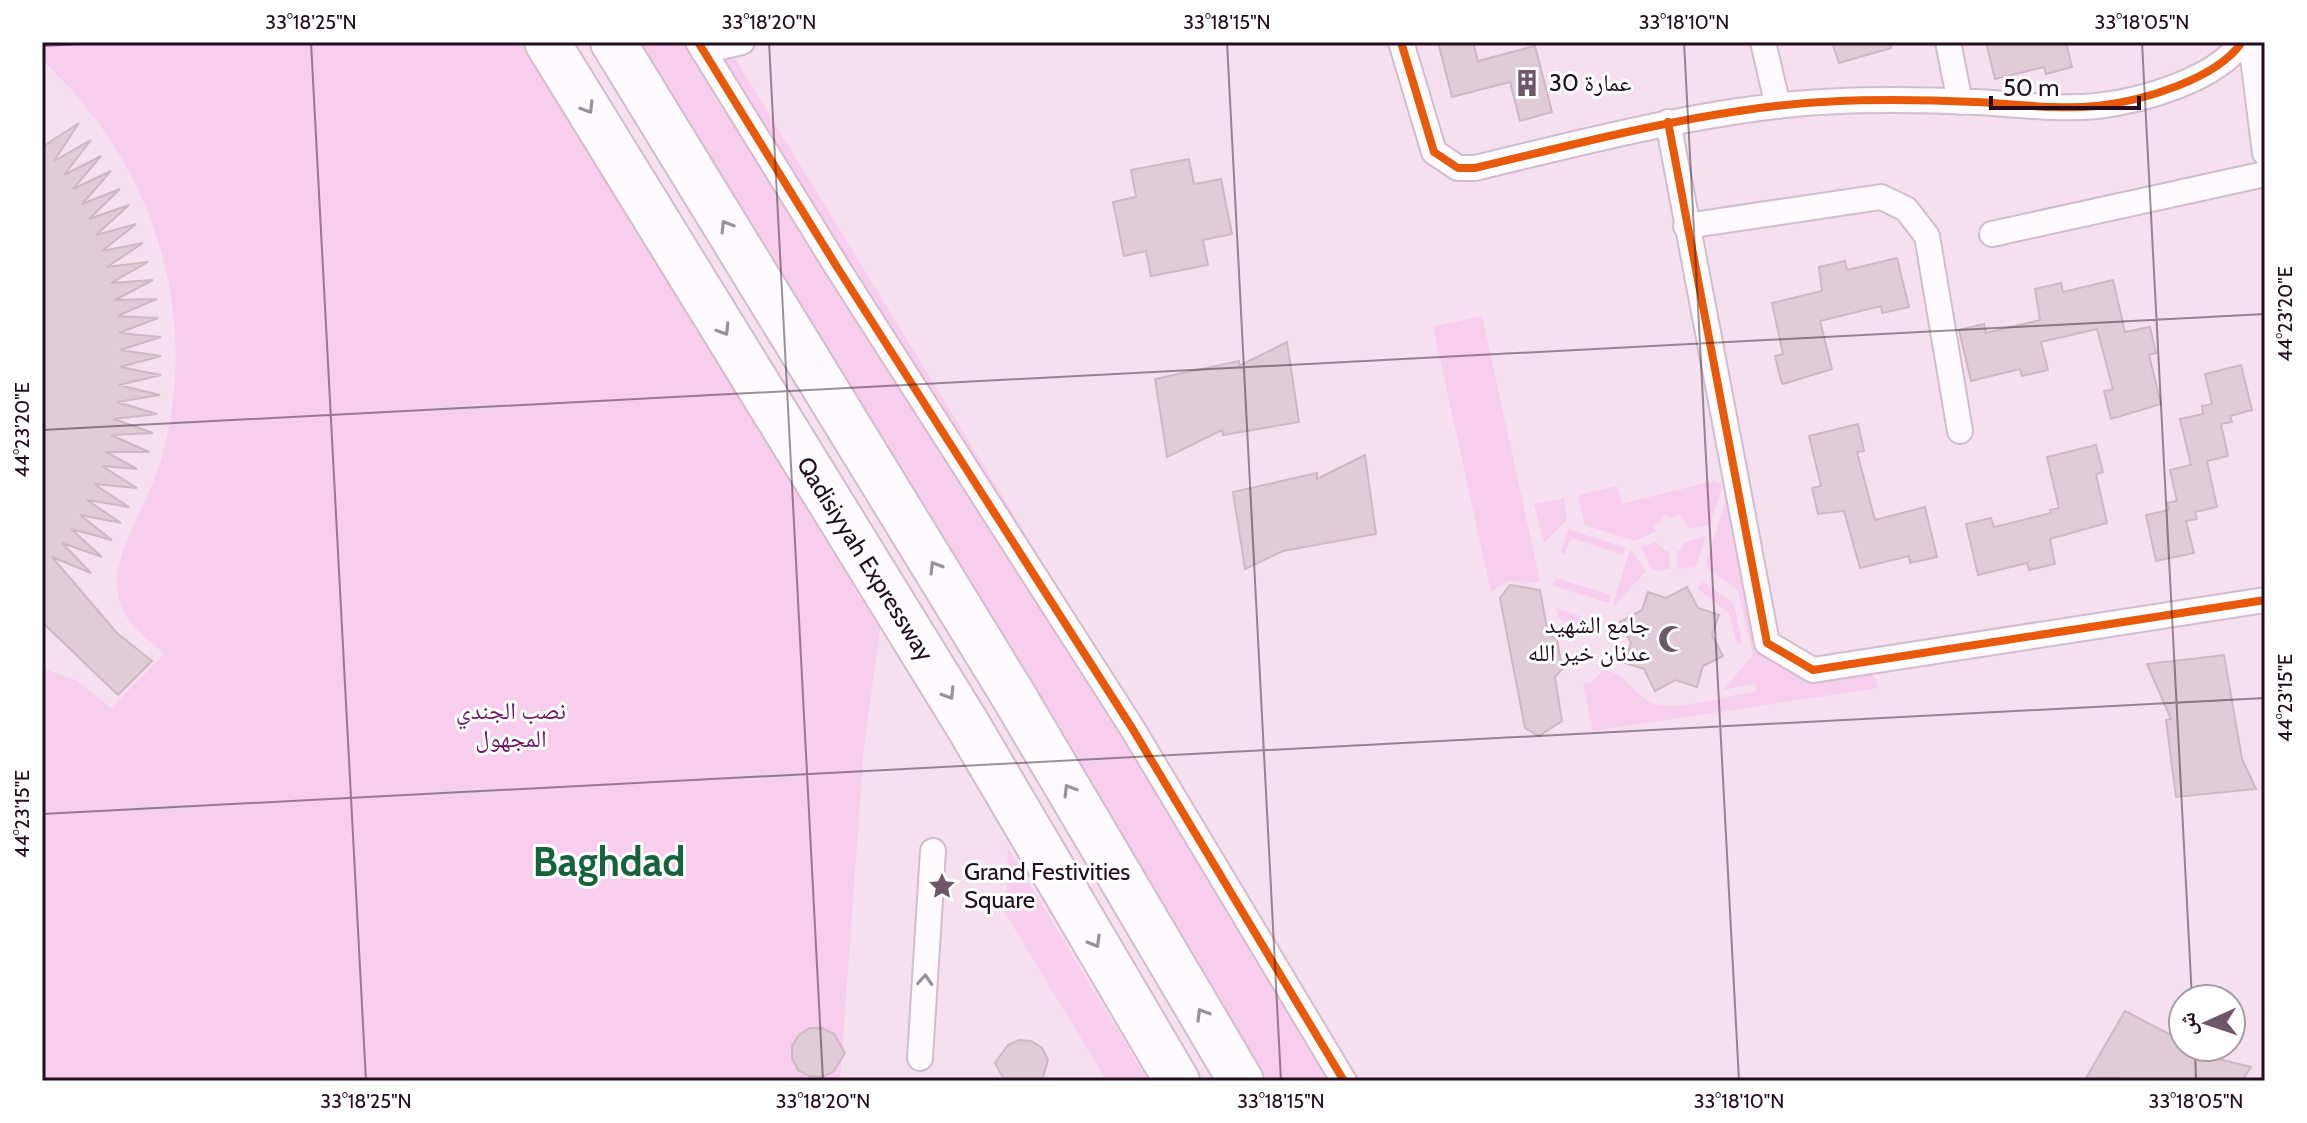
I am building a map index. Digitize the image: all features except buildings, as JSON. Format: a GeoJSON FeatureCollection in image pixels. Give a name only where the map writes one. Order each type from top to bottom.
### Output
{"type":"FeatureCollection","features":[{"type":"Feature","properties":{"kind":"highway","name":"Qadisiyyah Expressway"},"geometry":{"type":"LineString","coordinates":[[547,42],[967,724],[1177,1081]]}},
{"type":"Feature","properties":{"kind":"highway"},"geometry":{"type":"LineString","coordinates":[[613,42],[1013,695],[1241,1081]]}},
{"type":"Feature","properties":{"kind":"street"},"geometry":{"type":"LineString","coordinates":[[742,42],[701,46],[837,267],[1132,728],[1344,1081]]}},
{"type":"Feature","properties":{"kind":"street"},"geometry":{"type":"LineString","coordinates":[[1401,42],[1434,152],[1458,168],[1475,168],[1668,122],[1778,106],[1882,100],[2095,106],[2134,99],[2199,77],[2220,66],[2242,42]]}},
{"type":"Feature","properties":{"kind":"street"},"geometry":{"type":"LineString","coordinates":[[1763,42],[1778,106]]}},
{"type":"Feature","properties":{"kind":"street"},"geometry":{"type":"LineString","coordinates":[[1948,42],[1960,102]]}},
{"type":"Feature","properties":{"kind":"street"},"geometry":{"type":"LineString","coordinates":[[2251,42],[2265,153]]}},
{"type":"Feature","properties":{"kind":"street"},"geometry":{"type":"LineString","coordinates":[[1668,122],[1767,643],[1813,670],[2265,600]]}},
{"type":"Feature","properties":{"kind":"street"},"geometry":{"type":"LineString","coordinates":[[1992,234],[2265,174]]}},
{"type":"Feature","properties":{"kind":"street"},"geometry":{"type":"LineString","coordinates":[[1686,226],[1881,197],[1906,209],[1927,236],[1960,431]]}},
{"type":"Feature","properties":{"kind":"street"},"geometry":{"type":"LineString","coordinates":[[919,1066],[933,851]]}},
{"type":"Feature","properties":{"kind":"green space","name":"نصب الجندي المجهول"},"geometry":{"type":"Polygon","coordinates":[[[42,42],[520,42],[880,629],[864,747],[840,1081],[42,1081],[42,668],[76,680],[111,708],[164,654],[126,615],[118,595],[117,582],[122,554],[162,457],[173,402],[176,348],[171,294],[158,242],[139,192],[113,144],[80,100],[42,60],[42,42]]]}},
{"type":"Feature","properties":{"kind":"green space"},"geometry":{"type":"Polygon","coordinates":[[[632,42],[725,42],[1360,1081],[1257,1081],[632,42]]]}},
{"type":"Feature","properties":{"kind":"green space"},"geometry":{"type":"Polygon","coordinates":[[[1482,316],[1540,581],[1525,584],[1510,580],[1491,592],[1433,327],[1482,316]]]}},
{"type":"Feature","properties":{"kind":"green space"},"geometry":{"type":"Polygon","coordinates":[[[1714,481],[1723,484],[1710,526],[1688,528],[1679,514],[1671,518],[1664,515],[1661,522],[1653,526],[1656,531],[1635,541],[1585,525],[1578,495],[1617,486],[1622,504],[1714,481]]]}},
{"type":"Feature","properties":{"kind":"green space"},"geometry":{"type":"Polygon","coordinates":[[[1735,497],[1765,652],[1806,678],[1826,681],[1874,674],[1878,688],[1593,731],[1583,684],[1591,683],[1603,670],[1617,675],[1644,698],[1660,705],[1687,704],[1757,691],[1755,684],[1723,690],[1753,655],[1738,590],[1705,566],[1726,499],[1735,497]]]}},
{"type":"Feature","properties":{"kind":"green space"},"geometry":{"type":"Polygon","coordinates":[[[1564,498],[1567,520],[1544,543],[1534,504],[1564,498]]]}},
{"type":"Feature","properties":{"kind":"green space"},"geometry":{"type":"Polygon","coordinates":[[[1568,529],[1626,548],[1623,555],[1571,538],[1565,554],[1561,553],[1568,529]]]}},
{"type":"Feature","properties":{"kind":"green space"},"geometry":{"type":"Polygon","coordinates":[[[1706,536],[1696,567],[1678,569],[1677,550],[1680,551],[1683,543],[1706,536]]]}},
{"type":"Feature","properties":{"kind":"green space"},"geometry":{"type":"Polygon","coordinates":[[[1656,542],[1665,551],[1669,550],[1670,569],[1653,571],[1641,547],[1656,542]]]}},
{"type":"Feature","properties":{"kind":"green space"},"geometry":{"type":"Polygon","coordinates":[[[1630,549],[1646,571],[1615,605],[1613,604],[1630,549]]]}},
{"type":"Feature","properties":{"kind":"green space"},"geometry":{"type":"Polygon","coordinates":[[[1556,578],[1611,595],[1609,603],[1553,586],[1556,578]]]}},
{"type":"Feature","properties":{"kind":"green space"},"geometry":{"type":"Polygon","coordinates":[[[1701,580],[1734,604],[1742,643],[1737,644],[1729,613],[1698,589],[1701,580]]]}},
{"type":"Feature","properties":{"kind":"green space"},"geometry":{"type":"Polygon","coordinates":[[[1556,608],[1599,622],[1596,632],[1559,619],[1556,608]]]}},
{"type":"Feature","properties":{"kind":"green space"},"geometry":{"type":"Polygon","coordinates":[[[1008,848],[1148,1081],[1107,1081],[1005,913],[1008,848]]]}},
{"type":"Feature","properties":{"kind":"cycle path"},"geometry":{"type":"LineString","coordinates":[[698,42],[837,267],[1132,728],[1344,1081]]}},
{"type":"Feature","properties":{"kind":"cycle path"},"geometry":{"type":"LineString","coordinates":[[1401,42],[1434,152],[1458,168],[1475,168],[1700,117],[1801,103],[1901,100],[2097,106],[2155,94],[2196,78],[2215,67],[2242,42]]}},
{"type":"Feature","properties":{"kind":"cycle path"},"geometry":{"type":"LineString","coordinates":[[1668,122],[1767,643],[1813,670],[2265,600]]}},
{"type":"Feature","properties":{"kind":"place","name":"عمارة 30"},"geometry":{"type":"Point","coordinates":[1527,83]}},
{"type":"Feature","properties":{"kind":"place","name":"جامع الشهيد عدنان خير الله"},"geometry":{"type":"Point","coordinates":[1672,639]}},
{"type":"Feature","properties":{"kind":"place","name":"Grand Festivities Square"},"geometry":{"type":"Point","coordinates":[942,886]}},
{"type":"Feature","properties":{"kind":"district","name":"Baghdad"},"geometry":{"type":"Point","coordinates":[609,862]}}]}
